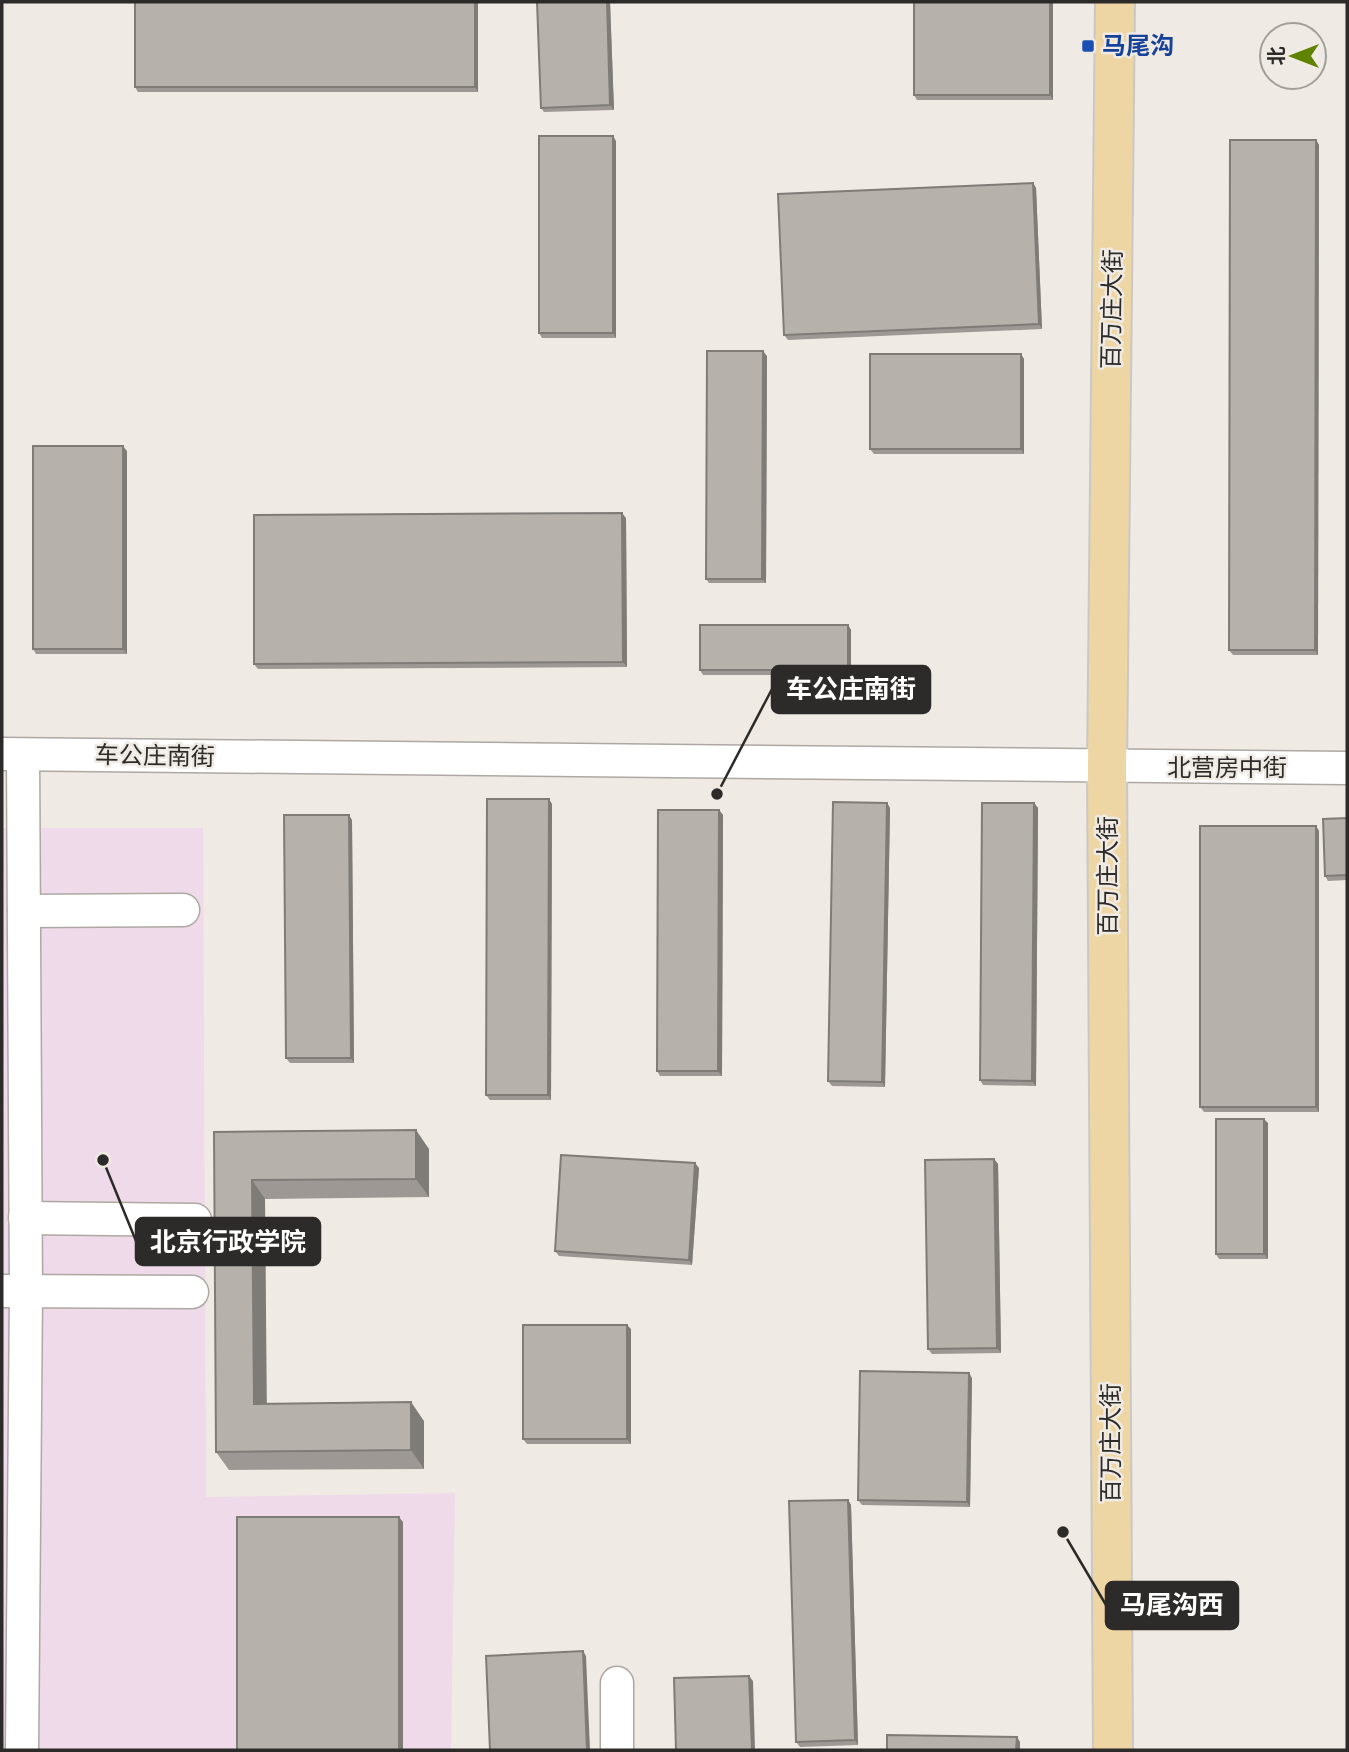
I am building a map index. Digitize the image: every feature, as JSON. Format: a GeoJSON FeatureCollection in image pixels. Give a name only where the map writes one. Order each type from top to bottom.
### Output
{"type":"FeatureCollection","features":[{"type":"Feature","properties":{"kind":"main road","name":"百万庄大街"},"geometry":{"type":"LineString","coordinates":[[1114,1750],[1107,767],[1115,2]]}},
{"type":"Feature","properties":{"kind":"street","name":"车公庄南街"},"geometry":{"type":"LineString","coordinates":[[12,755],[1107,767]]}},
{"type":"Feature","properties":{"kind":"street"},"geometry":{"type":"LineString","coordinates":[[12,755],[24,911],[25,1218],[14,1292],[22,1750]]}},
{"type":"Feature","properties":{"kind":"street","name":"北营房中街"},"geometry":{"type":"LineString","coordinates":[[1107,767],[1347,768]]}},
{"type":"Feature","properties":{"kind":"street"},"geometry":{"type":"LineString","coordinates":[[24,911],[183,910]]}},
{"type":"Feature","properties":{"kind":"street"},"geometry":{"type":"LineString","coordinates":[[25,1218],[195,1220]]}},
{"type":"Feature","properties":{"kind":"street"},"geometry":{"type":"LineString","coordinates":[[14,1292],[192,1292]]}},
{"type":"Feature","properties":{"kind":"street"},"geometry":{"type":"LineString","coordinates":[[617,1683],[617,1750]]}},
{"type":"Feature","properties":{"kind":"shaded area"},"geometry":{"type":"Polygon","coordinates":[[[2,828],[203,828],[206,1497],[455,1493],[451,1750],[2,1750],[2,828]]]}},
{"type":"Feature","properties":{"kind":"building"},"geometry":{"type":"Polygon","coordinates":[[[135,2],[475,2],[475,87],[135,87],[135,2]]]}},
{"type":"Feature","properties":{"kind":"building"},"geometry":{"type":"Polygon","coordinates":[[[537,2],[607,2],[610,105],[541,108],[537,2]]]}},
{"type":"Feature","properties":{"kind":"building"},"geometry":{"type":"Polygon","coordinates":[[[914,2],[1050,2],[1050,95],[914,95],[914,2]]]}},
{"type":"Feature","properties":{"kind":"building"},"geometry":{"type":"Polygon","coordinates":[[[539,136],[613,136],[613,333],[539,333],[539,136]]]}},
{"type":"Feature","properties":{"kind":"building"},"geometry":{"type":"Polygon","coordinates":[[[1230,140],[1316,140],[1315,650],[1229,650],[1230,140]]]}},
{"type":"Feature","properties":{"kind":"building"},"geometry":{"type":"Polygon","coordinates":[[[1033,183],[1039,324],[784,335],[778,194],[1033,183]]]}},
{"type":"Feature","properties":{"kind":"building"},"geometry":{"type":"Polygon","coordinates":[[[707,351],[763,351],[762,579],[706,579],[707,351]]]}},
{"type":"Feature","properties":{"kind":"building"},"geometry":{"type":"Polygon","coordinates":[[[870,354],[1021,354],[1021,449],[870,449],[870,354]]]}},
{"type":"Feature","properties":{"kind":"building"},"geometry":{"type":"Polygon","coordinates":[[[33,446],[123,446],[123,649],[33,649],[33,446]]]}},
{"type":"Feature","properties":{"kind":"building"},"geometry":{"type":"Polygon","coordinates":[[[622,513],[623,662],[254,664],[254,515],[622,513]]]}},
{"type":"Feature","properties":{"kind":"building"},"geometry":{"type":"Polygon","coordinates":[[[700,625],[848,625],[848,670],[700,670],[700,625]]]}},
{"type":"Feature","properties":{"kind":"building"},"geometry":{"type":"Polygon","coordinates":[[[487,799],[549,799],[548,1095],[486,1095],[487,799]]]}},
{"type":"Feature","properties":{"kind":"building"},"geometry":{"type":"Polygon","coordinates":[[[833,802],[887,803],[882,1082],[828,1081],[833,802]]]}},
{"type":"Feature","properties":{"kind":"building"},"geometry":{"type":"Polygon","coordinates":[[[982,803],[1034,803],[1032,1081],[980,1080],[982,803]]]}},
{"type":"Feature","properties":{"kind":"building"},"geometry":{"type":"Polygon","coordinates":[[[658,810],[719,810],[718,1071],[657,1071],[658,810]]]}},
{"type":"Feature","properties":{"kind":"building"},"geometry":{"type":"Polygon","coordinates":[[[284,815],[349,815],[351,1058],[286,1058],[284,815]]]}},
{"type":"Feature","properties":{"kind":"building"},"geometry":{"type":"Polygon","coordinates":[[[1347,818],[1347,875],[1325,876],[1323,819],[1347,818]]]}},
{"type":"Feature","properties":{"kind":"building"},"geometry":{"type":"Polygon","coordinates":[[[1200,826],[1316,826],[1316,1107],[1200,1107],[1200,826]]]}},
{"type":"Feature","properties":{"kind":"building"},"geometry":{"type":"Polygon","coordinates":[[[1216,1119],[1264,1119],[1264,1254],[1216,1254],[1216,1119]]]}},
{"type":"Feature","properties":{"kind":"building"},"geometry":{"type":"Polygon","coordinates":[[[416,1130],[416,1179],[252,1180],[254,1404],[411,1402],[411,1450],[216,1452],[214,1132],[416,1130]]]}},
{"type":"Feature","properties":{"kind":"building"},"geometry":{"type":"Polygon","coordinates":[[[561,1155],[695,1163],[689,1260],[555,1251],[561,1155]]]}},
{"type":"Feature","properties":{"kind":"building"},"geometry":{"type":"Polygon","coordinates":[[[994,1159],[997,1348],[928,1349],[925,1160],[994,1159]]]}},
{"type":"Feature","properties":{"kind":"building"},"geometry":{"type":"Polygon","coordinates":[[[523,1325],[627,1325],[627,1439],[523,1439],[523,1325]]]}},
{"type":"Feature","properties":{"kind":"building"},"geometry":{"type":"Polygon","coordinates":[[[860,1371],[969,1373],[967,1502],[858,1500],[860,1371]]]}},
{"type":"Feature","properties":{"kind":"building"},"geometry":{"type":"Polygon","coordinates":[[[848,1500],[855,1740],[796,1742],[789,1501],[848,1500]]]}},
{"type":"Feature","properties":{"kind":"building"},"geometry":{"type":"Polygon","coordinates":[[[237,1517],[399,1517],[399,1750],[237,1750],[237,1517]]]}},
{"type":"Feature","properties":{"kind":"building"},"geometry":{"type":"Polygon","coordinates":[[[583,1651],[587,1750],[490,1750],[486,1656],[583,1651]]]}},
{"type":"Feature","properties":{"kind":"building"},"geometry":{"type":"Polygon","coordinates":[[[749,1676],[752,1750],[676,1750],[674,1678],[749,1676]]]}},
{"type":"Feature","properties":{"kind":"building"},"geometry":{"type":"Polygon","coordinates":[[[887,1735],[1017,1737],[1016,1750],[887,1750],[887,1735]]]}},
{"type":"Feature","properties":{"kind":"place","name":"马尾沟"},"geometry":{"type":"Point","coordinates":[1088,46]}},
{"type":"Feature","properties":{"kind":"place","name":"车公庄南街"},"geometry":{"type":"Point","coordinates":[717,794]}},
{"type":"Feature","properties":{"kind":"place","name":"北京行政学院"},"geometry":{"type":"Point","coordinates":[103,1160]}},
{"type":"Feature","properties":{"kind":"place","name":"马尾沟西"},"geometry":{"type":"Point","coordinates":[1063,1532]}}]}
